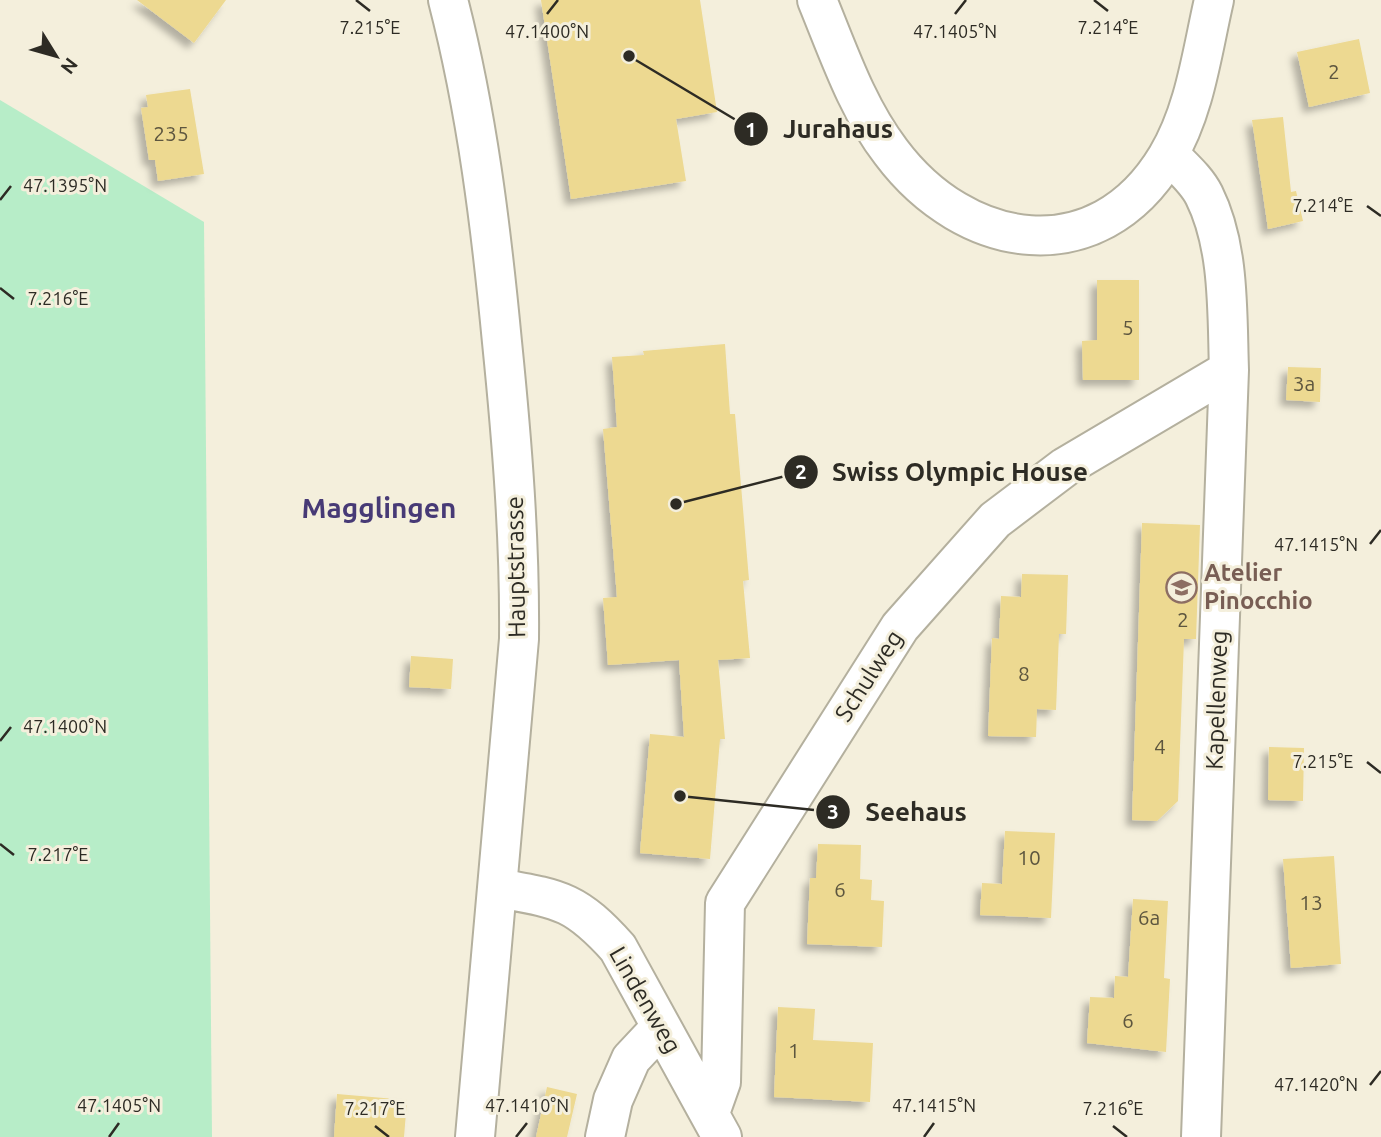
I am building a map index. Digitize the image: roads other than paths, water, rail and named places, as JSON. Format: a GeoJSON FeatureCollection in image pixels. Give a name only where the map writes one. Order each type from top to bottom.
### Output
{"type":"FeatureCollection","features":[{"type":"Feature","properties":{"kind":"street","name":"Hauptstrasse"},"geometry":{"type":"LineString","coordinates":[[449,0],[491,222],[512,442],[518,545],[519,639],[475,1137]]}},
{"type":"Feature","properties":{"kind":"street"},"geometry":{"type":"LineString","coordinates":[[817,0],[871,121],[890,152],[934,198],[974,223],[1021,235],[1056,235],[1078,228],[1115,211],[1136,197],[1169,154],[1185,119],[1214,0]]}},
{"type":"Feature","properties":{"kind":"street","name":"Kapellenweg"},"geometry":{"type":"LineString","coordinates":[[1169,154],[1196,182],[1217,227],[1223,260],[1229,370],[1201,1137]]}},
{"type":"Feature","properties":{"kind":"street","name":"Schulweg"},"geometry":{"type":"LineString","coordinates":[[716,1125],[720,1082],[722,923],[725,903],[900,626],[944,573],[995,520],[1065,467],[1229,370]]}},
{"type":"Feature","properties":{"kind":"street","name":"Lindenweg"},"geometry":{"type":"LineString","coordinates":[[498,888],[553,897],[576,907],[594,921],[618,948],[716,1125]]}},
{"type":"Feature","properties":{"kind":"street"},"geometry":{"type":"LineString","coordinates":[[605,1137],[613,1100],[631,1059],[661,1027]]}},
{"type":"Feature","properties":{"kind":"place","name":"Jurahaus"},"geometry":{"type":"Point","coordinates":[629,56]}},
{"type":"Feature","properties":{"kind":"place","name":"Swiss Olympic House"},"geometry":{"type":"Point","coordinates":[676,504]}},
{"type":"Feature","properties":{"kind":"place","name":"Atelier Pinocchio"},"geometry":{"type":"Point","coordinates":[1181,587]}},
{"type":"Feature","properties":{"kind":"place","name":"Seehaus"},"geometry":{"type":"Point","coordinates":[680,796]}},
{"type":"Feature","properties":{"kind":"district","name":"Magglingen"},"geometry":{"type":"Point","coordinates":[379,508]}}]}
